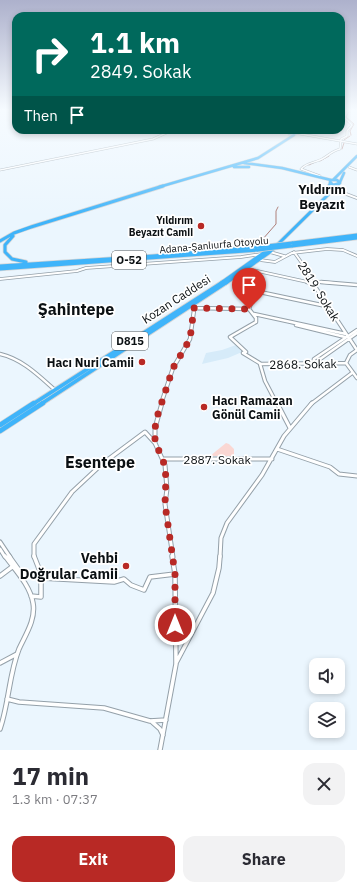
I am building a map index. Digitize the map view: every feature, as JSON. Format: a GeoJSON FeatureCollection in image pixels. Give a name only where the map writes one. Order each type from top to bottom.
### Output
{"type":"FeatureCollection","features":[{"type":"Feature","properties":{"kind":"highway"},"geometry":{"type":"LineString","coordinates":[[0,240],[30,226],[240,163],[263,154],[274,146]]}},
{"type":"Feature","properties":{"kind":"highway"},"geometry":{"type":"LineString","coordinates":[[0,240],[31,227],[204,173],[257,159],[271,152],[279,146]]}},
{"type":"Feature","properties":{"kind":"highway","name":"Kozan Caddesi"},"geometry":{"type":"LineString","coordinates":[[0,425],[269,252],[290,234],[332,184],[339,183],[344,173],[357,158]]}},
{"type":"Feature","properties":{"kind":"highway","name":"Kozan Caddesi"},"geometry":{"type":"LineString","coordinates":[[0,430],[248,268],[290,231],[357,158]]}},
{"type":"Feature","properties":{"kind":"highway"},"geometry":{"type":"LineString","coordinates":[[257,159],[256,163],[264,166]]}},
{"type":"Feature","properties":{"kind":"highway"},"geometry":{"type":"LineString","coordinates":[[240,163],[285,169],[332,184]]}},
{"type":"Feature","properties":{"kind":"highway"},"geometry":{"type":"LineString","coordinates":[[240,163],[284,170],[332,184],[339,183]]}},
{"type":"Feature","properties":{"kind":"highway"},"geometry":{"type":"LineString","coordinates":[[204,173],[229,168],[252,166]]}},
{"type":"Feature","properties":{"kind":"highway"},"geometry":{"type":"LineString","coordinates":[[31,227],[17,233],[8,240],[4,247],[6,254],[15,260],[24,262],[58,262]]}},
{"type":"Feature","properties":{"kind":"highway","name":"Adana-Şanlıurfa Otoyolu"},"geometry":{"type":"LineString","coordinates":[[292,244],[357,235]]}},
{"type":"Feature","properties":{"kind":"highway","name":"Adana-Şanlıurfa Otoyolu"},"geometry":{"type":"LineString","coordinates":[[0,270],[357,238]]}},
{"type":"Feature","properties":{"kind":"highway","name":"Adana-Şanlıurfa Otoyolu"},"geometry":{"type":"LineString","coordinates":[[0,266],[257,248]]}},
{"type":"Feature","properties":{"kind":"main road"},"geometry":{"type":"LineString","coordinates":[[0,170],[119,146]]}},
{"type":"Feature","properties":{"kind":"main road"},"geometry":{"type":"LineString","coordinates":[[340,146],[340,149],[332,151],[325,158],[304,165],[301,170],[332,184],[357,198]]}},
{"type":"Feature","properties":{"kind":"main road"},"geometry":{"type":"LineString","coordinates":[[349,167],[357,170]]}},
{"type":"Feature","properties":{"kind":"main road"},"geometry":{"type":"LineString","coordinates":[[0,279],[77,271],[86,268],[259,258],[277,262],[294,252],[335,249],[357,256]]}},
{"type":"Feature","properties":{"kind":"main road"},"geometry":{"type":"LineString","coordinates":[[269,252],[285,256]]}},
{"type":"Feature","properties":{"kind":"main road","name":"2819. Sokak"},"geometry":{"type":"LineString","coordinates":[[294,252],[304,266],[326,306],[357,350]]}},
{"type":"Feature","properties":{"kind":"main road"},"geometry":{"type":"LineString","coordinates":[[259,258],[263,254]]}},
{"type":"Feature","properties":{"kind":"main road"},"geometry":{"type":"LineString","coordinates":[[248,268],[254,272],[313,282],[357,285]]}},
{"type":"Feature","properties":{"kind":"main road"},"geometry":{"type":"LineString","coordinates":[[249,309],[255,291],[326,306]]}},
{"type":"Feature","properties":{"kind":"main road"},"geometry":{"type":"LineString","coordinates":[[155,443],[157,417],[174,366],[189,342],[195,302]]}},
{"type":"Feature","properties":{"kind":"main road"},"geometry":{"type":"LineString","coordinates":[[194,308],[249,309],[254,314],[347,337]]}},
{"type":"Feature","properties":{"kind":"main road","name":"2868. Sokak"},"geometry":{"type":"LineString","coordinates":[[254,314],[256,319],[253,325],[230,337],[246,352],[243,353],[259,364],[346,363]]}},
{"type":"Feature","properties":{"kind":"main road"},"geometry":{"type":"LineString","coordinates":[[314,363],[347,337],[357,332]]}},
{"type":"Feature","properties":{"kind":"main road"},"geometry":{"type":"LineString","coordinates":[[357,350],[350,355],[346,363],[357,378]]}},
{"type":"Feature","properties":{"kind":"main road"},"geometry":{"type":"LineString","coordinates":[[0,354],[8,355],[23,363],[55,390]]}},
{"type":"Feature","properties":{"kind":"main road"},"geometry":{"type":"LineString","coordinates":[[259,364],[268,388],[290,428]]}},
{"type":"Feature","properties":{"kind":"main road"},"geometry":{"type":"LineString","coordinates":[[176,664],[213,593],[219,568],[221,538],[225,527],[246,499],[290,428],[312,403],[352,372]]}},
{"type":"Feature","properties":{"kind":"main road"},"geometry":{"type":"LineString","coordinates":[[31,596],[41,597],[41,578],[33,550],[34,544],[47,524],[67,497],[92,472],[144,432],[155,443],[163,459],[166,485],[165,504],[175,574],[176,664],[160,750]]}},
{"type":"Feature","properties":{"kind":"main road"},"geometry":{"type":"LineString","coordinates":[[277,449],[330,467],[340,475],[357,476]]}},
{"type":"Feature","properties":{"kind":"main road","name":"2887. Sokak"},"geometry":{"type":"LineString","coordinates":[[163,459],[272,459]]}},
{"type":"Feature","properties":{"kind":"main road"},"geometry":{"type":"LineString","coordinates":[[0,542],[19,570],[19,574]]}},
{"type":"Feature","properties":{"kind":"main road"},"geometry":{"type":"LineString","coordinates":[[0,549],[12,567],[19,574],[31,596],[33,609],[32,621],[18,654],[7,699],[5,714],[0,729]]}},
{"type":"Feature","properties":{"kind":"main road"},"geometry":{"type":"LineString","coordinates":[[0,576],[12,567]]}},
{"type":"Feature","properties":{"kind":"main road"},"geometry":{"type":"LineString","coordinates":[[41,578],[114,582],[124,579],[131,585],[144,590],[150,577],[175,574]]}},
{"type":"Feature","properties":{"kind":"main road"},"geometry":{"type":"LineString","coordinates":[[0,663],[18,654]]}},
{"type":"Feature","properties":{"kind":"main road"},"geometry":{"type":"LineString","coordinates":[[7,699],[19,702],[111,709],[150,721],[166,720]]}},
{"type":"Feature","properties":{"kind":"main road"},"geometry":{"type":"LineString","coordinates":[[150,721],[160,729],[163,736]]}},
{"type":"Feature","properties":{"kind":"shaded area"},"geometry":{"type":"Polygon","coordinates":[[[236,345],[242,352],[228,358],[202,364],[206,353],[222,350],[236,345]]]}},
{"type":"Feature","properties":{"kind":"shaded area"},"geometry":{"type":"Polygon","coordinates":[[[226,443],[234,449],[234,456],[210,456],[226,443]]]}},
{"type":"Feature","properties":{"kind":"waterway"},"geometry":{"type":"LineString","coordinates":[[320,161],[329,156]]}},
{"type":"Feature","properties":{"kind":"waterway"},"geometry":{"type":"LineString","coordinates":[[309,165],[315,162]]}},
{"type":"Feature","properties":{"kind":"waterway"},"geometry":{"type":"LineString","coordinates":[[262,240],[276,224],[276,211],[278,207]]}},
{"type":"Feature","properties":{"kind":"place","name":"Yıldırım Beyazıt Camii"},"geometry":{"type":"Point","coordinates":[201,226]}},
{"type":"Feature","properties":{"kind":"place","name":"Hacı Nuri Camii"},"geometry":{"type":"Point","coordinates":[142,362]}},
{"type":"Feature","properties":{"kind":"place","name":"Hacı Ramazan Gönül Camii"},"geometry":{"type":"Point","coordinates":[204,407]}},
{"type":"Feature","properties":{"kind":"place","name":"Vehbi Doğrular Camii"},"geometry":{"type":"Point","coordinates":[126,566]}},
{"type":"Feature","properties":{"kind":"district","name":"Yıldırım Beyazıt"},"geometry":{"type":"Point","coordinates":[322,196]}},
{"type":"Feature","properties":{"kind":"district","name":"Şahintepe"},"geometry":{"type":"Point","coordinates":[76,309]}},
{"type":"Feature","properties":{"kind":"district","name":"Esentepe"},"geometry":{"type":"Point","coordinates":[100,462]}},
{"type":"Feature","properties":{"kind":"route"},"geometry":{"type":"LineString","coordinates":[[175,625],[174,559],[165,504],[166,477],[163,459],[155,443],[157,417],[174,366],[189,342],[192,330],[194,308],[249,309]]}}]}
